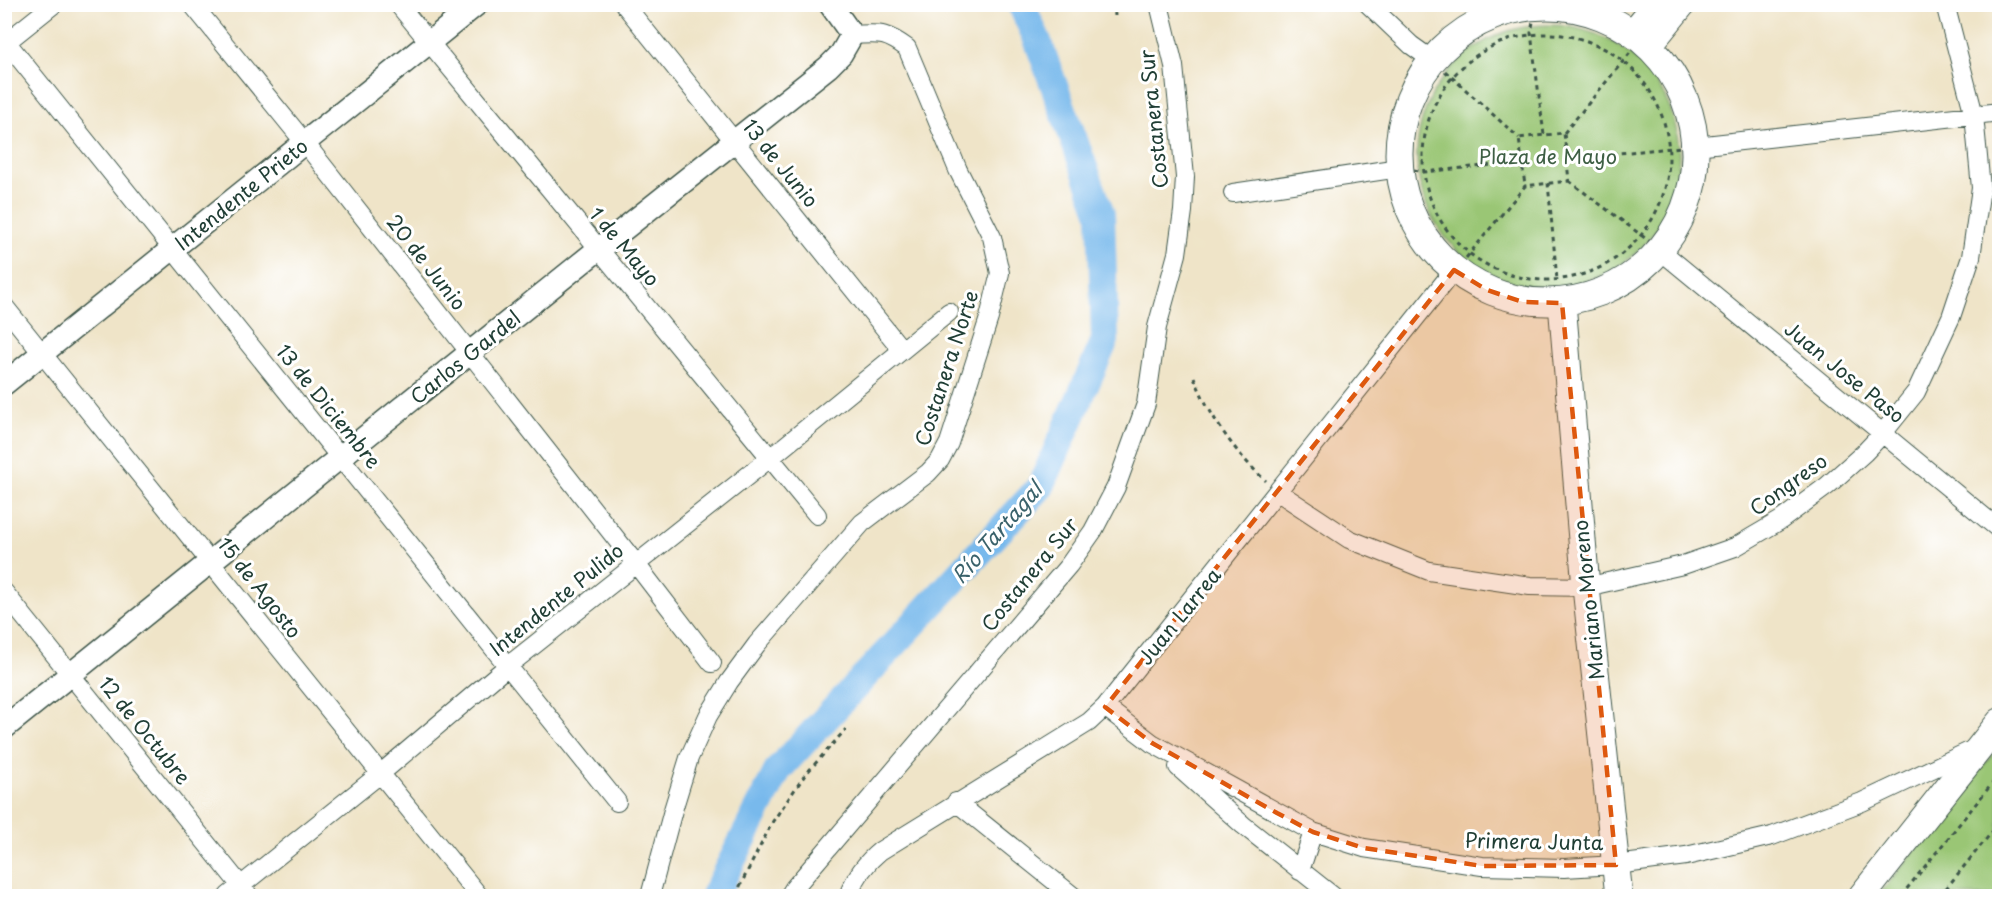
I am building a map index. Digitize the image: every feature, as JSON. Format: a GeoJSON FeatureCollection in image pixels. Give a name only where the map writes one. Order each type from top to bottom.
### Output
{"type":"FeatureCollection","features":[{"type":"Feature","properties":{"kind":"main road"},"geometry":{"type":"LineString","coordinates":[[1641,39],[1657,4]]}},
{"type":"Feature","properties":{"kind":"main road"},"geometry":{"type":"LineString","coordinates":[[1641,39],[1682,4]]}},
{"type":"Feature","properties":{"kind":"main road"},"geometry":{"type":"LineString","coordinates":[[1536,5],[1577,8],[1606,18],[1641,39],[1673,75],[1689,109],[1683,147],[1693,184],[1682,219],[1651,243],[1633,277],[1599,294],[1559,291],[1523,302],[1487,290],[1462,262],[1427,241],[1408,206],[1412,170],[1400,129],[1411,93],[1432,60],[1458,34],[1490,16],[1536,5]]}},
{"type":"Feature","properties":{"kind":"main road","name":"Mariano Moreno"},"geometry":{"type":"LineString","coordinates":[[1559,291],[1586,587],[1618,897]]}},
{"type":"Feature","properties":{"kind":"main road"},"geometry":{"type":"LineString","coordinates":[[1862,897],[2000,722]]}},
{"type":"Feature","properties":{"kind":"street"},"geometry":{"type":"LineString","coordinates":[[5,42],[54,4]]}},
{"type":"Feature","properties":{"kind":"street","name":"20 de Junio"},"geometry":{"type":"LineString","coordinates":[[192,4],[305,143],[712,663]]}},
{"type":"Feature","properties":{"kind":"street","name":"1 de Mayo"},"geometry":{"type":"LineString","coordinates":[[398,4],[817,515]]}},
{"type":"Feature","properties":{"kind":"street","name":"Intendente Prieto"},"geometry":{"type":"LineString","coordinates":[[4,384],[477,4]]}},
{"type":"Feature","properties":{"kind":"street","name":"13 de Junio"},"geometry":{"type":"LineString","coordinates":[[624,4],[903,350]]}},
{"type":"Feature","properties":{"kind":"street"},"geometry":{"type":"LineString","coordinates":[[830,4],[852,35]]}},
{"type":"Feature","properties":{"kind":"street","name":"Costanera Sur"},"geometry":{"type":"LineString","coordinates":[[789,897],[809,870],[1069,566],[1093,531],[1116,487],[1146,404],[1155,338],[1177,254],[1183,211],[1185,177],[1174,66],[1159,4]]}},
{"type":"Feature","properties":{"kind":"street"},"geometry":{"type":"LineString","coordinates":[[1368,4],[1411,45],[1432,60]]}},
{"type":"Feature","properties":{"kind":"street","name":"Congreso"},"geometry":{"type":"LineString","coordinates":[[1278,492],[1349,539],[1429,571],[1530,586],[1586,587],[1683,565],[1736,547],[1781,520],[1827,486],[1883,433],[1916,392],[1951,317],[1971,257],[1981,188],[1974,115],[1945,4]]}},
{"type":"Feature","properties":{"kind":"street","name":"Costanera Norte"},"geometry":{"type":"LineString","coordinates":[[650,897],[689,758],[708,716],[729,682],[757,644],[862,523],[928,473],[940,460],[949,443],[989,318],[1000,273],[992,237],[957,170],[907,48],[891,37],[878,34],[852,35]]}},
{"type":"Feature","properties":{"kind":"street","name":"Carlos Gardel"},"geometry":{"type":"LineString","coordinates":[[4,728],[598,249],[828,67],[841,54],[852,35]]}},
{"type":"Feature","properties":{"kind":"street","name":"13 de Diciembre"},"geometry":{"type":"LineString","coordinates":[[5,42],[509,665],[617,802]]}},
{"type":"Feature","properties":{"kind":"street"},"geometry":{"type":"LineString","coordinates":[[1683,147],[2000,112]]}},
{"type":"Feature","properties":{"kind":"street"},"geometry":{"type":"LineString","coordinates":[[1233,194],[1412,170]]}},
{"type":"Feature","properties":{"kind":"street","name":"Juan Jose Paso"},"geometry":{"type":"LineString","coordinates":[[1651,243],[2000,530]]}},
{"type":"Feature","properties":{"kind":"street","name":"Juan Larrea"},"geometry":{"type":"LineString","coordinates":[[848,897],[867,861],[880,851],[1089,722],[1105,706],[1462,262]]}},
{"type":"Feature","properties":{"kind":"street","name":"15 de Agosto"},"geometry":{"type":"LineString","coordinates":[[4,306],[479,897]]}},
{"type":"Feature","properties":{"kind":"street","name":"Intendente Pulido"},"geometry":{"type":"LineString","coordinates":[[239,893],[509,665],[770,458],[949,312]]}},
{"type":"Feature","properties":{"kind":"street","name":"12 de Octubre"},"geometry":{"type":"LineString","coordinates":[[4,592],[71,674],[239,893]]}},
{"type":"Feature","properties":{"kind":"street","name":"Primera Junta"},"geometry":{"type":"LineString","coordinates":[[1105,706],[1152,743],[1313,832],[1364,848],[1482,866],[1564,868],[1616,865],[1686,856],[1772,836],[1862,802],[1980,746]]}},
{"type":"Feature","properties":{"kind":"street"},"geometry":{"type":"LineString","coordinates":[[1152,743],[1243,825],[1333,897]]}},
{"type":"Feature","properties":{"kind":"street"},"geometry":{"type":"LineString","coordinates":[[956,802],[1073,897]]}},
{"type":"Feature","properties":{"kind":"street"},"geometry":{"type":"LineString","coordinates":[[1300,871],[1313,832]]}},
{"type":"Feature","properties":{"kind":"path"},"geometry":{"type":"LineString","coordinates":[[1114,4],[1115,16]]}},
{"type":"Feature","properties":{"kind":"path"},"geometry":{"type":"LineString","coordinates":[[1536,5],[1531,33],[1544,135]]}},
{"type":"Feature","properties":{"kind":"path"},"geometry":{"type":"LineString","coordinates":[[1412,170],[1422,153],[1428,119],[1443,88],[1452,77],[1466,63],[1494,44],[1531,33],[1561,34],[1594,43],[1624,62],[1647,87],[1662,116],[1683,147]]}},
{"type":"Feature","properties":{"kind":"path"},"geometry":{"type":"LineString","coordinates":[[1519,138],[1564,133],[1641,39]]}},
{"type":"Feature","properties":{"kind":"path"},"geometry":{"type":"LineString","coordinates":[[1432,60],[1519,138],[1525,186]]}},
{"type":"Feature","properties":{"kind":"path"},"geometry":{"type":"LineString","coordinates":[[1564,133],[1569,181]]}},
{"type":"Feature","properties":{"kind":"path"},"geometry":{"type":"LineString","coordinates":[[1567,158],[1683,147]]}},
{"type":"Feature","properties":{"kind":"path"},"geometry":{"type":"LineString","coordinates":[[1651,243],[1656,213],[1683,147]]}},
{"type":"Feature","properties":{"kind":"path"},"geometry":{"type":"LineString","coordinates":[[1412,170],[1522,162]]}},
{"type":"Feature","properties":{"kind":"path"},"geometry":{"type":"LineString","coordinates":[[1412,170],[1426,187],[1439,219],[1460,246],[1462,262]]}},
{"type":"Feature","properties":{"kind":"path"},"geometry":{"type":"LineString","coordinates":[[1462,262],[1525,186],[1548,183],[1569,181],[1651,243]]}},
{"type":"Feature","properties":{"kind":"path"},"geometry":{"type":"LineString","coordinates":[[1548,183],[1559,291]]}},
{"type":"Feature","properties":{"kind":"path"},"geometry":{"type":"LineString","coordinates":[[1559,291],[1583,276],[1651,243]]}},
{"type":"Feature","properties":{"kind":"path"},"geometry":{"type":"LineString","coordinates":[[1462,262],[1486,266],[1517,278],[1550,281],[1559,291]]}},
{"type":"Feature","properties":{"kind":"path"},"geometry":{"type":"LineString","coordinates":[[1194,377],[1204,401],[1224,434],[1252,468],[1278,492]]}},
{"type":"Feature","properties":{"kind":"path"},"geometry":{"type":"LineString","coordinates":[[738,897],[740,886],[773,821],[805,775],[846,729]]}},
{"type":"Feature","properties":{"kind":"path"},"geometry":{"type":"LineString","coordinates":[[1901,897],[2000,774]]}},
{"type":"Feature","properties":{"kind":"path"},"geometry":{"type":"LineString","coordinates":[[1940,897],[2000,822]]}},
{"type":"Feature","properties":{"kind":"highlighted area"},"geometry":{"type":"Polygon","coordinates":[[[1454,270],[1487,290],[1523,302],[1562,303],[1616,865],[1482,866],[1364,848],[1313,832],[1277,813],[1152,743],[1105,707],[1454,270]]]}},
{"type":"Feature","properties":{"kind":"green space","name":"Plaza de Mayo"},"geometry":{"type":"Polygon","coordinates":[[[1535,25],[1561,25],[1586,30],[1610,40],[1641,63],[1664,94],[1674,118],[1679,156],[1674,194],[1664,218],[1641,249],[1610,272],[1586,282],[1561,287],[1535,287],[1510,282],[1486,272],[1465,258],[1446,239],[1432,218],[1422,194],[1417,169],[1417,143],[1422,118],[1432,94],[1446,73],[1465,54],[1486,40],[1510,30],[1535,25]]]}},
{"type":"Feature","properties":{"kind":"green space"},"geometry":{"type":"Polygon","coordinates":[[[1999,746],[1999,896],[1878,896],[1999,746]]]}},
{"type":"Feature","properties":{"kind":"waterway","name":"Río Tartagal"},"geometry":{"type":"LineString","coordinates":[[714,896],[778,770],[1041,486],[1105,340],[1101,214],[1037,39],[1021,4]]}}]}
